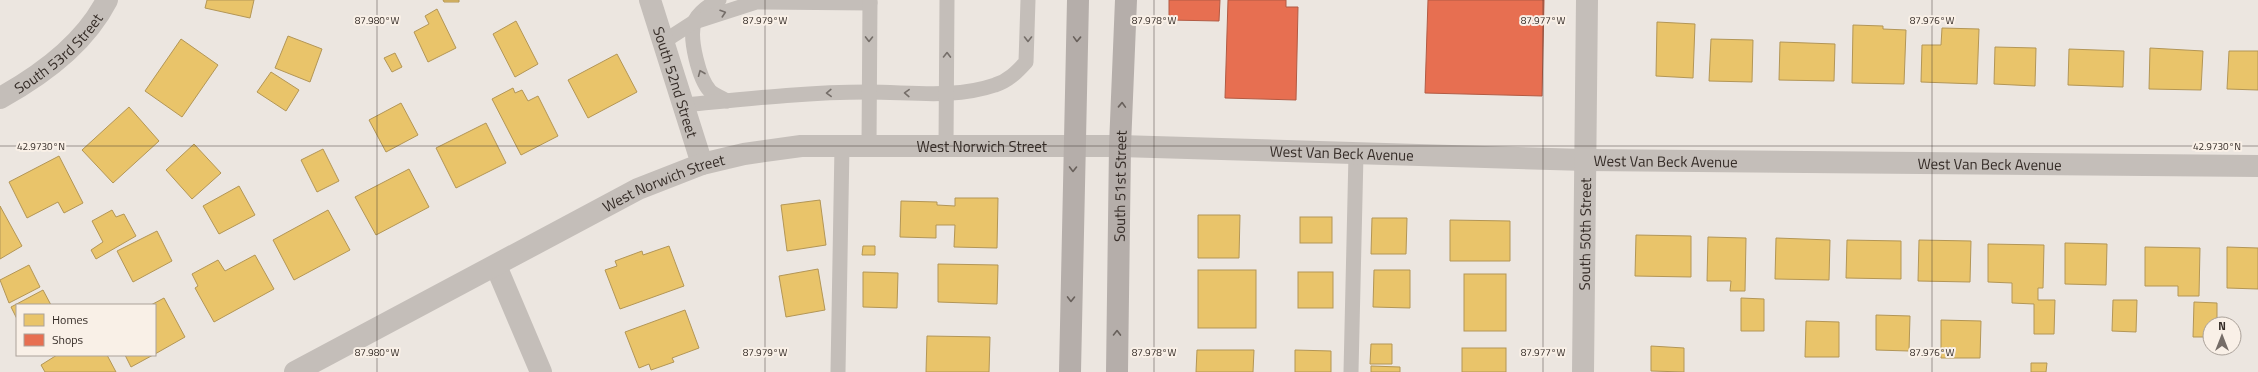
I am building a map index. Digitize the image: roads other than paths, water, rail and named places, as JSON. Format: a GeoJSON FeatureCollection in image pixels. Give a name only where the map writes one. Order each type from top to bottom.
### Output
{"type":"FeatureCollection","features":[{"type":"Feature","properties":{"kind":"street","name":"South 53rd Street"},"geometry":{"type":"LineString","coordinates":[[0,98],[32,78],[71,48],[88,29],[107,0]]}},
{"type":"Feature","properties":{"kind":"street","name":"South 52nd Street"},"geometry":{"type":"LineString","coordinates":[[650,0],[702,164]]}},
{"type":"Feature","properties":{"kind":"street"},"geometry":{"type":"LineString","coordinates":[[1070,372],[1078,0]]}},
{"type":"Feature","properties":{"kind":"street","name":"South 51st Street"},"geometry":{"type":"LineString","coordinates":[[1117,372],[1120,146],[1126,0]]}},
{"type":"Feature","properties":{"kind":"street","name":"South 50th Street"},"geometry":{"type":"LineString","coordinates":[[1583,372],[1587,0]]}},
{"type":"Feature","properties":{"kind":"street","name":"West Norwich Street"},"geometry":{"type":"LineString","coordinates":[[295,372],[638,189],[702,164],[744,154],[801,146],[1074,145]]}},
{"type":"Feature","properties":{"kind":"street","name":"West Van Beck Avenue"},"geometry":{"type":"LineString","coordinates":[[1074,145],[1586,160],[2258,166]]}},
{"type":"Feature","properties":{"kind":"street"},"geometry":{"type":"LineString","coordinates":[[496,266],[541,372]]}},
{"type":"Feature","properties":{"kind":"lane"},"geometry":{"type":"LineString","coordinates":[[719,0],[707,6],[694,22],[692,40],[700,73],[711,92],[726,101]]}},
{"type":"Feature","properties":{"kind":"lane"},"geometry":{"type":"LineString","coordinates":[[946,145],[947,0]]}},
{"type":"Feature","properties":{"kind":"lane"},"geometry":{"type":"LineString","coordinates":[[684,105],[802,94],[868,92],[946,94],[995,85],[1012,77],[1026,62],[1028,0]]}},
{"type":"Feature","properties":{"kind":"lane"},"geometry":{"type":"LineString","coordinates":[[663,42],[694,22],[756,2],[870,2],[868,92],[869,145]]}},
{"type":"Feature","properties":{"kind":"lane"},"geometry":{"type":"LineString","coordinates":[[838,372],[842,146]]}},
{"type":"Feature","properties":{"kind":"lane"},"geometry":{"type":"LineString","coordinates":[[1352,372],[1356,154]]}}]}
